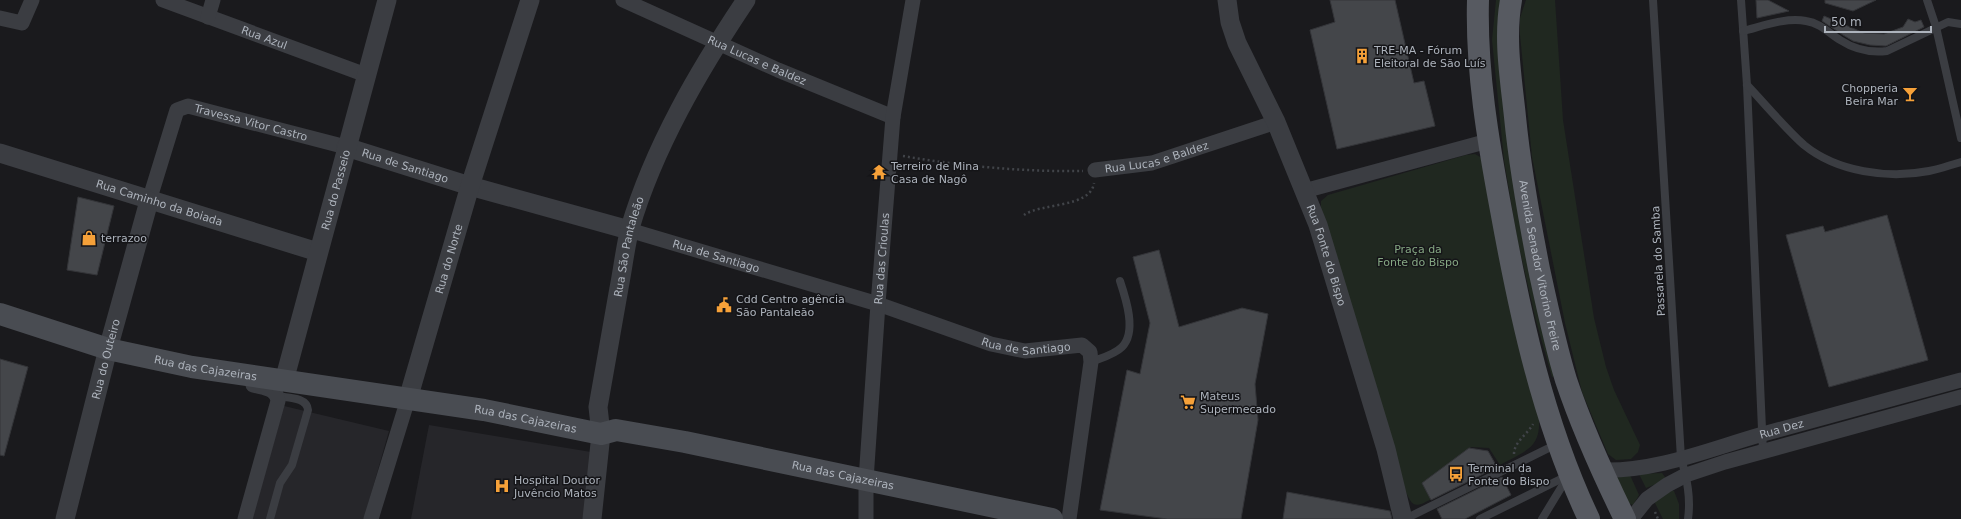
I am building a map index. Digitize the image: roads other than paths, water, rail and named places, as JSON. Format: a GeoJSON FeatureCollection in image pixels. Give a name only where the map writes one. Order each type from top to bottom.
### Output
{"type":"FeatureCollection","features":[{"type":"Feature","properties":{"kind":"main road"},"geometry":{"type":"LineString","coordinates":[[1478,0],[1477,27],[1488,141],[1511,266],[1540,388],[1557,444],[1570,474],[1583,515]]}},
{"type":"Feature","properties":{"kind":"main road","name":"Avenida Senador Vitorino Freire"},"geometry":{"type":"LineString","coordinates":[[1511,0],[1508,15],[1507,44],[1526,204],[1546,302],[1564,373],[1585,433],[1625,519]]}},
{"type":"Feature","properties":{"kind":"main road","name":"Rua das Cajazeiras"},"geometry":{"type":"LineString","coordinates":[[0,314],[108,349],[281,388],[408,399],[484,410],[601,434],[616,430],[685,442],[1052,519]]}},
{"type":"Feature","properties":{"kind":"street"},"geometry":{"type":"LineString","coordinates":[[0,18],[22,23],[32,0]]}},
{"type":"Feature","properties":{"kind":"street","name":"Rua Azul"},"geometry":{"type":"LineString","coordinates":[[163,0],[366,75]]}},
{"type":"Feature","properties":{"kind":"street"},"geometry":{"type":"LineString","coordinates":[[208,17],[213,0]]}},
{"type":"Feature","properties":{"kind":"street","name":"Rua do Passeio"},"geometry":{"type":"LineString","coordinates":[[245,519],[387,0]]}},
{"type":"Feature","properties":{"kind":"street","name":"Rua do Norte"},"geometry":{"type":"LineString","coordinates":[[371,519],[408,399],[470,186],[530,0]]}},
{"type":"Feature","properties":{"kind":"street","name":"Rua Lucas e Baldez"},"geometry":{"type":"LineString","coordinates":[[623,0],[778,70],[893,118]]}},
{"type":"Feature","properties":{"kind":"street","name":"Rua São Pantaleão"},"geometry":{"type":"LineString","coordinates":[[592,519],[601,434],[598,407],[629,230],[639,199],[657,156],[686,98],[718,42],[746,0]]}},
{"type":"Feature","properties":{"kind":"street","name":"Rua das Crioulas"},"geometry":{"type":"LineString","coordinates":[[866,519],[866,480],[893,118],[913,0]]}},
{"type":"Feature","properties":{"kind":"street","name":"Rua Fonte do Bispo"},"geometry":{"type":"LineString","coordinates":[[1227,0],[1230,22],[1237,43],[1276,122],[1318,225],[1386,449],[1404,519]]}},
{"type":"Feature","properties":{"kind":"street","name":"Travessa Vitor Castro"},"geometry":{"type":"LineString","coordinates":[[149,201],[178,110],[182,107],[188,106],[346,147]]}},
{"type":"Feature","properties":{"kind":"street","name":"Rua Lucas e Baldez"},"geometry":{"type":"LineString","coordinates":[[1095,170],[1108,170],[1152,163],[1276,122]]}},
{"type":"Feature","properties":{"kind":"street"},"geometry":{"type":"LineString","coordinates":[[1304,191],[1488,141]]}},
{"type":"Feature","properties":{"kind":"street","name":"Rua de Santiago"},"geometry":{"type":"LineString","coordinates":[[346,147],[470,186],[629,230],[878,304],[991,344],[1025,351],[1045,350],[1069,345],[1082,345],[1090,352],[1091,362]]}},
{"type":"Feature","properties":{"kind":"street","name":"Rua Caminho da Boiada"},"geometry":{"type":"LineString","coordinates":[[0,153],[149,201],[318,252]]}},
{"type":"Feature","properties":{"kind":"street","name":"Rua do Outeiro"},"geometry":{"type":"LineString","coordinates":[[65,519],[108,349],[149,201]]}},
{"type":"Feature","properties":{"kind":"street"},"geometry":{"type":"LineString","coordinates":[[1069,519],[1091,362]]}},
{"type":"Feature","properties":{"kind":"street","name":"Rua Dez"},"geometry":{"type":"LineString","coordinates":[[1601,470],[1632,470],[1681,458],[1961,380]]}},
{"type":"Feature","properties":{"kind":"street","name":"Rua Dez"},"geometry":{"type":"LineString","coordinates":[[1631,519],[1647,499],[1667,485],[1712,466],[1961,397]]}},
{"type":"Feature","properties":{"kind":"lane","name":"Passarela do Samba"},"geometry":{"type":"LineString","coordinates":[[1653,0],[1681,458],[1686,476],[1690,505],[1688,519]]}},
{"type":"Feature","properties":{"kind":"lane"},"geometry":{"type":"LineString","coordinates":[[1741,0],[1748,85],[1763,452]]}},
{"type":"Feature","properties":{"kind":"lane"},"geometry":{"type":"LineString","coordinates":[[1927,0],[1936,27],[1961,138]]}},
{"type":"Feature","properties":{"kind":"lane"},"geometry":{"type":"LineString","coordinates":[[1743,31],[1776,22],[1796,20],[1806,21],[1816,23],[1848,45],[1878,52],[1887,51],[1948,22],[1961,24]]}},
{"type":"Feature","properties":{"kind":"lane"},"geometry":{"type":"LineString","coordinates":[[1748,85],[1805,145],[1826,159],[1845,167],[1868,172],[1904,173],[1929,171],[1961,162]]}},
{"type":"Feature","properties":{"kind":"lane"},"geometry":{"type":"LineString","coordinates":[[1091,362],[1122,347],[1127,337],[1130,325],[1128,304],[1120,282]]}},
{"type":"Feature","properties":{"kind":"lane"},"geometry":{"type":"LineString","coordinates":[[270,519],[280,483],[292,465],[308,410],[306,403],[281,388]]}},
{"type":"Feature","properties":{"kind":"lane"},"geometry":{"type":"LineString","coordinates":[[1404,519],[1557,444]]}},
{"type":"Feature","properties":{"kind":"lane"},"geometry":{"type":"LineString","coordinates":[[1480,519],[1570,474]]}},
{"type":"Feature","properties":{"kind":"lane"},"geometry":{"type":"LineString","coordinates":[[1542,519],[1570,474]]}},
{"type":"Feature","properties":{"kind":"place","name":"TRE-MA - Fórum Eleitoral de São Luís"},"geometry":{"type":"Point","coordinates":[1362,56]}},
{"type":"Feature","properties":{"kind":"place","name":"Chopperia Beira Mar"},"geometry":{"type":"Point","coordinates":[1910,94]}},
{"type":"Feature","properties":{"kind":"place","name":"Terreiro de Mina Casa de Nagô"},"geometry":{"type":"Point","coordinates":[879,172]}},
{"type":"Feature","properties":{"kind":"place","name":"terrazoo"},"geometry":{"type":"Point","coordinates":[89,238]}},
{"type":"Feature","properties":{"kind":"place","name":"Cdd Centro agência São Pantaleão"},"geometry":{"type":"Point","coordinates":[724,305]}},
{"type":"Feature","properties":{"kind":"place","name":"Mateus Supermecado"},"geometry":{"type":"Point","coordinates":[1188,402]}},
{"type":"Feature","properties":{"kind":"place","name":"Terminal da Fonte do Bispo"},"geometry":{"type":"Point","coordinates":[1456,474]}},
{"type":"Feature","properties":{"kind":"place","name":"Hospital Doutor Juvêncio Matos"},"geometry":{"type":"Point","coordinates":[502,486]}},
{"type":"Feature","properties":{"kind":"park label","name":"Praça da Fonte do Bispo"},"geometry":{"type":"Point","coordinates":[1418,255]}}]}
